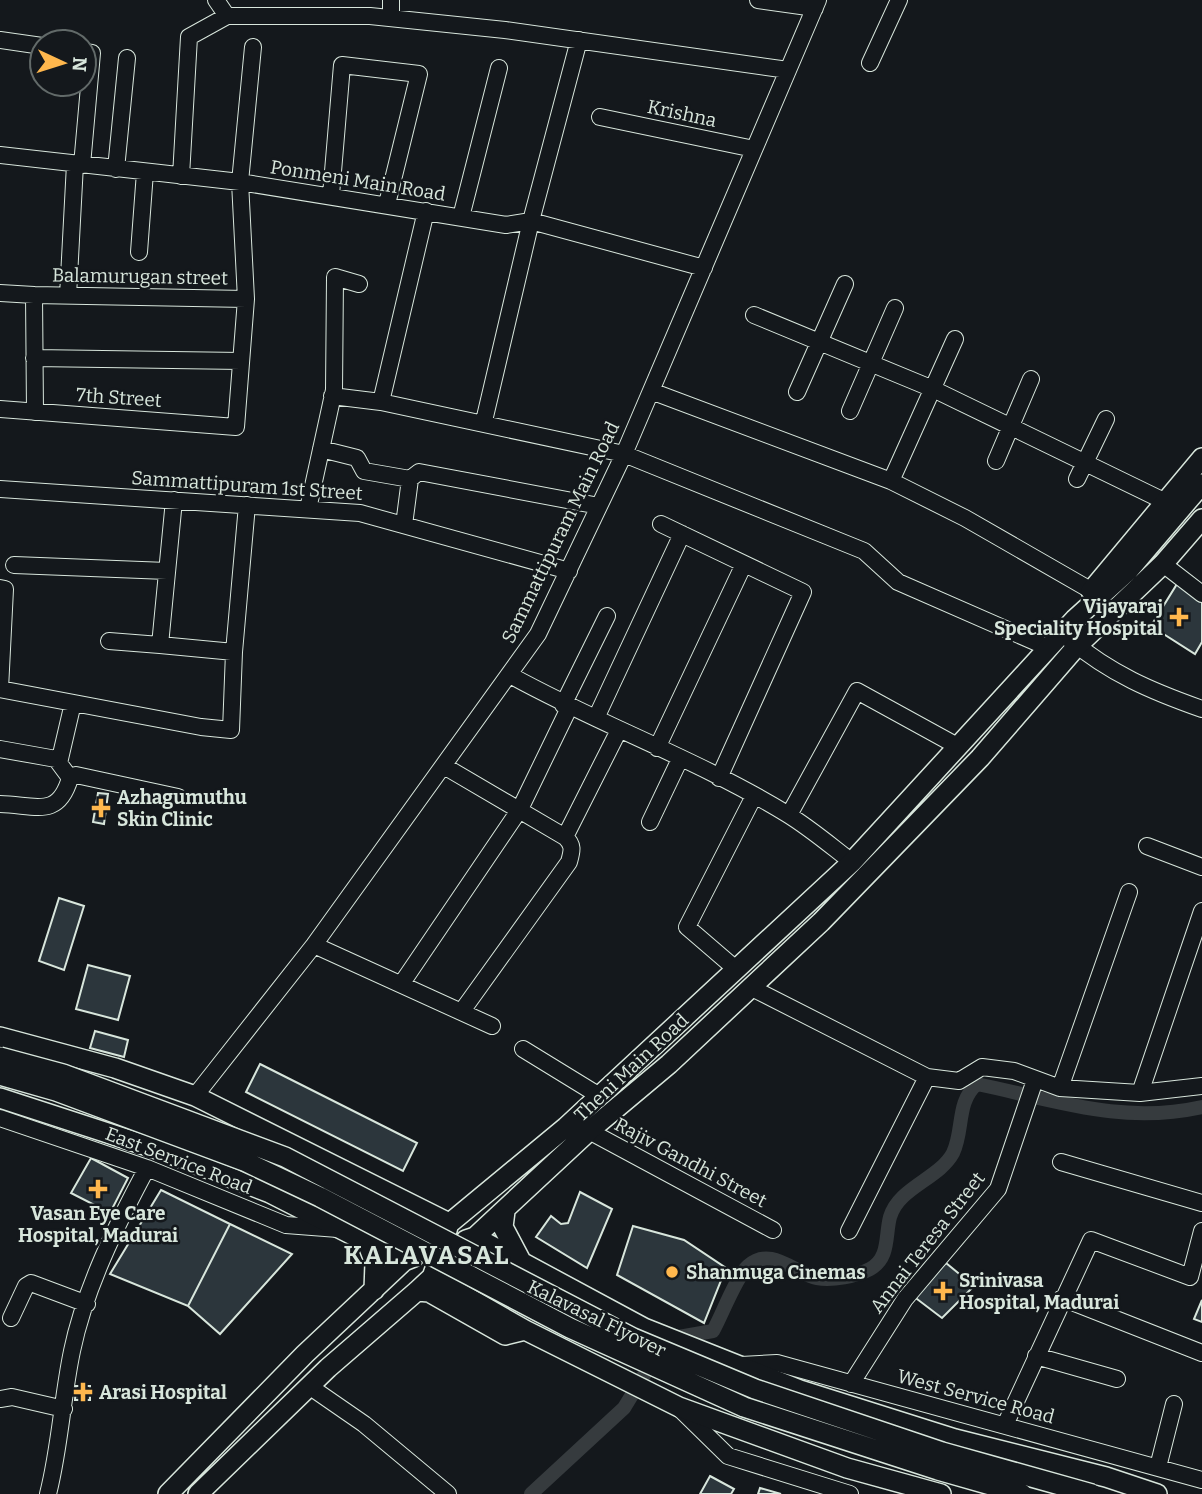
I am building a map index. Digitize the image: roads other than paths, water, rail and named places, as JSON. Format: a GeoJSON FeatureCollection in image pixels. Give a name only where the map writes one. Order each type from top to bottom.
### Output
{"type":"FeatureCollection","features":[{"type":"Feature","properties":{"kind":"main road","name":"Theni Main Road"},"geometry":{"type":"LineString","coordinates":[[198,1494],[309,1386],[505,1211],[589,1131],[670,1064],[821,922],[980,758],[1070,637],[1092,591],[1202,458]]}},
{"type":"Feature","properties":{"kind":"main road","name":"Theni Main Road"},"geometry":{"type":"LineString","coordinates":[[168,1494],[306,1354],[404,1261],[566,1127],[852,862],[960,747],[1070,637],[1202,484]]}},
{"type":"Feature","properties":{"kind":"main road","name":"Theni Main Road"},"geometry":{"type":"LineString","coordinates":[[1070,637],[1163,564],[1202,519]]}},
{"type":"Feature","properties":{"kind":"main road"},"geometry":{"type":"LineString","coordinates":[[0,1037],[115,1068],[195,1096],[449,1223],[432,1277],[525,1330],[628,1383],[679,1407],[847,1468],[942,1494]]}},
{"type":"Feature","properties":{"kind":"main road","name":"Kalavasal Flyover"},"geometry":{"type":"LineString","coordinates":[[0,1057],[63,1074],[285,1157],[633,1338],[743,1384],[942,1452],[1092,1494]]}},
{"type":"Feature","properties":{"kind":"main road","name":"Kalavasal Flyover"},"geometry":{"type":"LineString","coordinates":[[0,1075],[56,1091],[244,1161],[320,1197],[570,1328],[744,1408],[938,1470],[1023,1494]]}},
{"type":"Feature","properties":{"kind":"main road"},"geometry":{"type":"LineString","coordinates":[[0,1098],[163,1151],[270,1193],[404,1261],[475,1237],[644,1328],[738,1365],[879,1417],[1106,1477],[1157,1494]]}},
{"type":"Feature","properties":{"kind":"main road"},"geometry":{"type":"LineString","coordinates":[[332,1165],[357,1165],[439,1206],[463,1204],[482,1194]]}},
{"type":"Feature","properties":{"kind":"main road"},"geometry":{"type":"LineString","coordinates":[[505,1211],[503,1227],[522,1263]]}},
{"type":"Feature","properties":{"kind":"main road"},"geometry":{"type":"LineString","coordinates":[[366,1240],[375,1263],[374,1290]]}},
{"type":"Feature","properties":{"kind":"main road"},"geometry":{"type":"LineString","coordinates":[[417,1291],[429,1292],[505,1335],[525,1330]]}},
{"type":"Feature","properties":{"kind":"street"},"geometry":{"type":"LineString","coordinates":[[216,0],[227,16]]}},
{"type":"Feature","properties":{"kind":"street"},"geometry":{"type":"LineString","coordinates":[[391,0],[391,18]]}},
{"type":"Feature","properties":{"kind":"street"},"geometry":{"type":"LineString","coordinates":[[758,0],[817,4]]}},
{"type":"Feature","properties":{"kind":"street"},"geometry":{"type":"LineString","coordinates":[[870,63],[899,0]]}},
{"type":"Feature","properties":{"kind":"street","name":"Sammattipuram Main Road"},"geometry":{"type":"LineString","coordinates":[[195,1096],[314,945],[538,634],[624,454],[817,4]]}},
{"type":"Feature","properties":{"kind":"street"},"geometry":{"type":"LineString","coordinates":[[181,176],[189,37],[227,16],[391,18],[579,40],[789,70]]}},
{"type":"Feature","properties":{"kind":"street"},"geometry":{"type":"LineString","coordinates":[[0,40],[28,44]]}},
{"type":"Feature","properties":{"kind":"street"},"geometry":{"type":"LineString","coordinates":[[484,421],[531,221],[579,40]]}},
{"type":"Feature","properties":{"kind":"street","name":"Balamurugan street"},"geometry":{"type":"LineString","coordinates":[[236,427],[246,299],[240,183],[253,47]]}},
{"type":"Feature","properties":{"kind":"street"},"geometry":{"type":"LineString","coordinates":[[116,169],[127,58]]}},
{"type":"Feature","properties":{"kind":"street"},"geometry":{"type":"LineString","coordinates":[[331,195],[342,65],[419,74],[387,204]]}},
{"type":"Feature","properties":{"kind":"street"},"geometry":{"type":"LineString","coordinates":[[461,217],[499,68]]}},
{"type":"Feature","properties":{"kind":"street"},"geometry":{"type":"LineString","coordinates":[[68,296],[78,164],[86,98]]}},
{"type":"Feature","properties":{"kind":"street","name":"Krishna"},"geometry":{"type":"LineString","coordinates":[[600,117],[754,149]]}},
{"type":"Feature","properties":{"kind":"street","name":"Ponmeni Main Road"},"geometry":{"type":"LineString","coordinates":[[0,155],[331,195],[506,225],[531,221],[704,268]]}},
{"type":"Feature","properties":{"kind":"street"},"geometry":{"type":"LineString","coordinates":[[139,252],[145,172]]}},
{"type":"Feature","properties":{"kind":"street"},"geometry":{"type":"LineString","coordinates":[[381,402],[426,211]]}},
{"type":"Feature","properties":{"kind":"street"},"geometry":{"type":"LineString","coordinates":[[308,509],[332,396],[334,276],[359,284]]}},
{"type":"Feature","properties":{"kind":"street"},"geometry":{"type":"LineString","coordinates":[[797,392],[845,284]]}},
{"type":"Feature","properties":{"kind":"street"},"geometry":{"type":"LineString","coordinates":[[0,293],[34,295]]}},
{"type":"Feature","properties":{"kind":"street","name":"Balamurugan street"},"geometry":{"type":"LineString","coordinates":[[35,412],[34,295],[246,299]]}},
{"type":"Feature","properties":{"kind":"street"},"geometry":{"type":"LineString","coordinates":[[849,411],[895,308]]}},
{"type":"Feature","properties":{"kind":"street"},"geometry":{"type":"LineString","coordinates":[[754,315],[820,340],[933,390],[1167,502]]}},
{"type":"Feature","properties":{"kind":"street"},"geometry":{"type":"LineString","coordinates":[[891,481],[955,339]]}},
{"type":"Feature","properties":{"kind":"street"},"geometry":{"type":"LineString","coordinates":[[34,358],[241,361]]}},
{"type":"Feature","properties":{"kind":"street"},"geometry":{"type":"LineString","coordinates":[[996,461],[1031,379]]}},
{"type":"Feature","properties":{"kind":"street"},"geometry":{"type":"LineString","coordinates":[[651,391],[891,481],[965,518],[1092,591]]}},
{"type":"Feature","properties":{"kind":"street"},"geometry":{"type":"LineString","coordinates":[[332,396],[484,421],[624,454],[864,551],[898,582],[1070,637],[1142,688],[1202,709]]}},
{"type":"Feature","properties":{"kind":"street","name":"7th Street"},"geometry":{"type":"LineString","coordinates":[[0,409],[236,427]]}},
{"type":"Feature","properties":{"kind":"street"},"geometry":{"type":"LineString","coordinates":[[1077,479],[1105,419]]}},
{"type":"Feature","properties":{"kind":"street"},"geometry":{"type":"LineString","coordinates":[[321,449],[357,457],[364,471],[410,479]]}},
{"type":"Feature","properties":{"kind":"street"},"geometry":{"type":"LineString","coordinates":[[404,525],[410,479],[419,472],[600,506]]}},
{"type":"Feature","properties":{"kind":"street","name":"Sammattipuram 1st Street"},"geometry":{"type":"LineString","coordinates":[[0,489],[360,513],[569,571]]}},
{"type":"Feature","properties":{"kind":"street"},"geometry":{"type":"LineString","coordinates":[[160,645],[174,500]]}},
{"type":"Feature","properties":{"kind":"street"},"geometry":{"type":"LineString","coordinates":[[0,588],[5,589],[0,688],[201,727],[231,730],[234,652],[247,505]]}},
{"type":"Feature","properties":{"kind":"street"},"geometry":{"type":"LineString","coordinates":[[661,524],[803,592],[719,778]]}},
{"type":"Feature","properties":{"kind":"street"},"geometry":{"type":"LineString","coordinates":[[596,718],[682,534]]}},
{"type":"Feature","properties":{"kind":"street"},"geometry":{"type":"LineString","coordinates":[[657,748],[744,564]]}},
{"type":"Feature","properties":{"kind":"street"},"geometry":{"type":"LineString","coordinates":[[1163,564],[1202,594]]}},
{"type":"Feature","properties":{"kind":"street"},"geometry":{"type":"LineString","coordinates":[[14,565],[167,571]]}},
{"type":"Feature","properties":{"kind":"street"},"geometry":{"type":"LineString","coordinates":[[402,983],[520,809],[607,616]]}},
{"type":"Feature","properties":{"kind":"street"},"geometry":{"type":"LineString","coordinates":[[109,641],[234,652]]}},
{"type":"Feature","properties":{"kind":"street"},"geometry":{"type":"LineString","coordinates":[[510,675],[566,706],[719,778],[789,815],[852,862]]}},
{"type":"Feature","properties":{"kind":"street"},"geometry":{"type":"LineString","coordinates":[[789,815],[858,691],[960,747]]}},
{"type":"Feature","properties":{"kind":"street"},"geometry":{"type":"LineString","coordinates":[[59,763],[73,703]]}},
{"type":"Feature","properties":{"kind":"street"},"geometry":{"type":"LineString","coordinates":[[565,837],[619,730]]}},
{"type":"Feature","properties":{"kind":"street"},"geometry":{"type":"LineString","coordinates":[[0,749],[56,759],[70,778]]}},
{"type":"Feature","properties":{"kind":"street"},"geometry":{"type":"LineString","coordinates":[[650,822],[680,759]]}},
{"type":"Feature","properties":{"kind":"street"},"geometry":{"type":"LineString","coordinates":[[444,766],[565,837],[572,850],[569,862],[463,1012]]}},
{"type":"Feature","properties":{"kind":"street"},"geometry":{"type":"LineString","coordinates":[[70,778],[85,776],[178,797]]}},
{"type":"Feature","properties":{"kind":"street"},"geometry":{"type":"LineString","coordinates":[[0,804],[51,806],[59,803],[65,795],[70,778]]}},
{"type":"Feature","properties":{"kind":"street"},"geometry":{"type":"LineString","coordinates":[[737,970],[687,927],[754,796]]}},
{"type":"Feature","properties":{"kind":"street"},"geometry":{"type":"LineString","coordinates":[[1147,846],[1202,867]]}},
{"type":"Feature","properties":{"kind":"street"},"geometry":{"type":"LineString","coordinates":[[1060,1088],[1129,892]]}},
{"type":"Feature","properties":{"kind":"street"},"geometry":{"type":"LineString","coordinates":[[1140,1094],[1202,911]]}},
{"type":"Feature","properties":{"kind":"street"},"geometry":{"type":"LineString","coordinates":[[314,945],[492,1026]]}},
{"type":"Feature","properties":{"kind":"street"},"geometry":{"type":"LineString","coordinates":[[750,987],[927,1077],[959,1081],[982,1067],[1014,1071],[1033,1085],[1060,1088],[1140,1094],[1202,1087]]}},
{"type":"Feature","properties":{"kind":"street"},"geometry":{"type":"LineString","coordinates":[[523,1049],[598,1095]]}},
{"type":"Feature","properties":{"kind":"street"},"geometry":{"type":"LineString","coordinates":[[849,1231],[927,1077]]}},
{"type":"Feature","properties":{"kind":"street","name":"Annai Teresa Street"},"geometry":{"type":"LineString","coordinates":[[851,1384],[905,1300],[998,1189],[1033,1085]]}},
{"type":"Feature","properties":{"kind":"street","name":"East Service Road"},"geometry":{"type":"LineString","coordinates":[[0,1118],[148,1168],[286,1225],[345,1230]]}},
{"type":"Feature","properties":{"kind":"street","name":"Rajiv Gandhi Street"},"geometry":{"type":"LineString","coordinates":[[589,1131],[772,1230]]}},
{"type":"Feature","properties":{"kind":"street"},"geometry":{"type":"LineString","coordinates":[[1061,1162],[1202,1203]]}},
{"type":"Feature","properties":{"kind":"street"},"geometry":{"type":"LineString","coordinates":[[48,1494],[72,1350],[87,1304],[125,1210],[148,1168]]}},
{"type":"Feature","properties":{"kind":"street"},"geometry":{"type":"LineString","coordinates":[[1004,1425],[1091,1240],[1189,1277],[1197,1274],[1202,1231]]}},
{"type":"Feature","properties":{"kind":"street"},"geometry":{"type":"LineString","coordinates":[[11,1318],[26,1286],[31,1283],[87,1304]]}},
{"type":"Feature","properties":{"kind":"street"},"geometry":{"type":"LineString","coordinates":[[1062,1298],[1202,1353]]}},
{"type":"Feature","properties":{"kind":"street"},"geometry":{"type":"LineString","coordinates":[[1036,1356],[1117,1379]]}},
{"type":"Feature","properties":{"kind":"street","name":"West Service Road"},"geometry":{"type":"LineString","coordinates":[[738,1365],[777,1363],[1202,1480]]}},
{"type":"Feature","properties":{"kind":"street"},"geometry":{"type":"LineString","coordinates":[[309,1386],[364,1424],[448,1494]]}},
{"type":"Feature","properties":{"kind":"street"},"geometry":{"type":"LineString","coordinates":[[0,1399],[12,1397],[64,1409]]}},
{"type":"Feature","properties":{"kind":"street"},"geometry":{"type":"LineString","coordinates":[[1158,1467],[1174,1404]]}},
{"type":"Feature","properties":{"kind":"street"},"geometry":{"type":"LineString","coordinates":[[679,1407],[728,1456],[850,1494]]}},
{"type":"Feature","properties":{"kind":"waterway"},"geometry":{"type":"LineString","coordinates":[[673,1338],[713,1331],[743,1271],[757,1260],[774,1260],[823,1279],[851,1276],[865,1272],[876,1264],[884,1253],[890,1217],[895,1207],[910,1190],[939,1170],[953,1153],[966,1099],[977,1084],[1116,1112],[1172,1112],[1202,1107]]}},
{"type":"Feature","properties":{"kind":"waterway"},"geometry":{"type":"LineString","coordinates":[[531,1494],[624,1408],[655,1357]]}},
{"type":"Feature","properties":{"kind":"place","name":"Vijayaraj Speciality Hospital"},"geometry":{"type":"Point","coordinates":[1179,617]}},
{"type":"Feature","properties":{"kind":"place","name":"Azhagumuthu Skin Clinic"},"geometry":{"type":"Point","coordinates":[101,808]}},
{"type":"Feature","properties":{"kind":"place","name":"Vasan Eye Care Hospital, Madurai"},"geometry":{"type":"Point","coordinates":[98,1189]}},
{"type":"Feature","properties":{"kind":"place","name":"Shanmuga Cinemas"},"geometry":{"type":"Point","coordinates":[672,1272]}},
{"type":"Feature","properties":{"kind":"place","name":"Srinivasa Hospital, Madurai"},"geometry":{"type":"Point","coordinates":[943,1291]}},
{"type":"Feature","properties":{"kind":"place","name":"Arasi Hospital"},"geometry":{"type":"Point","coordinates":[83,1392]}},
{"type":"Feature","properties":{"kind":"district","name":"KALAVASAL"},"geometry":{"type":"Point","coordinates":[427,1255]}}]}
